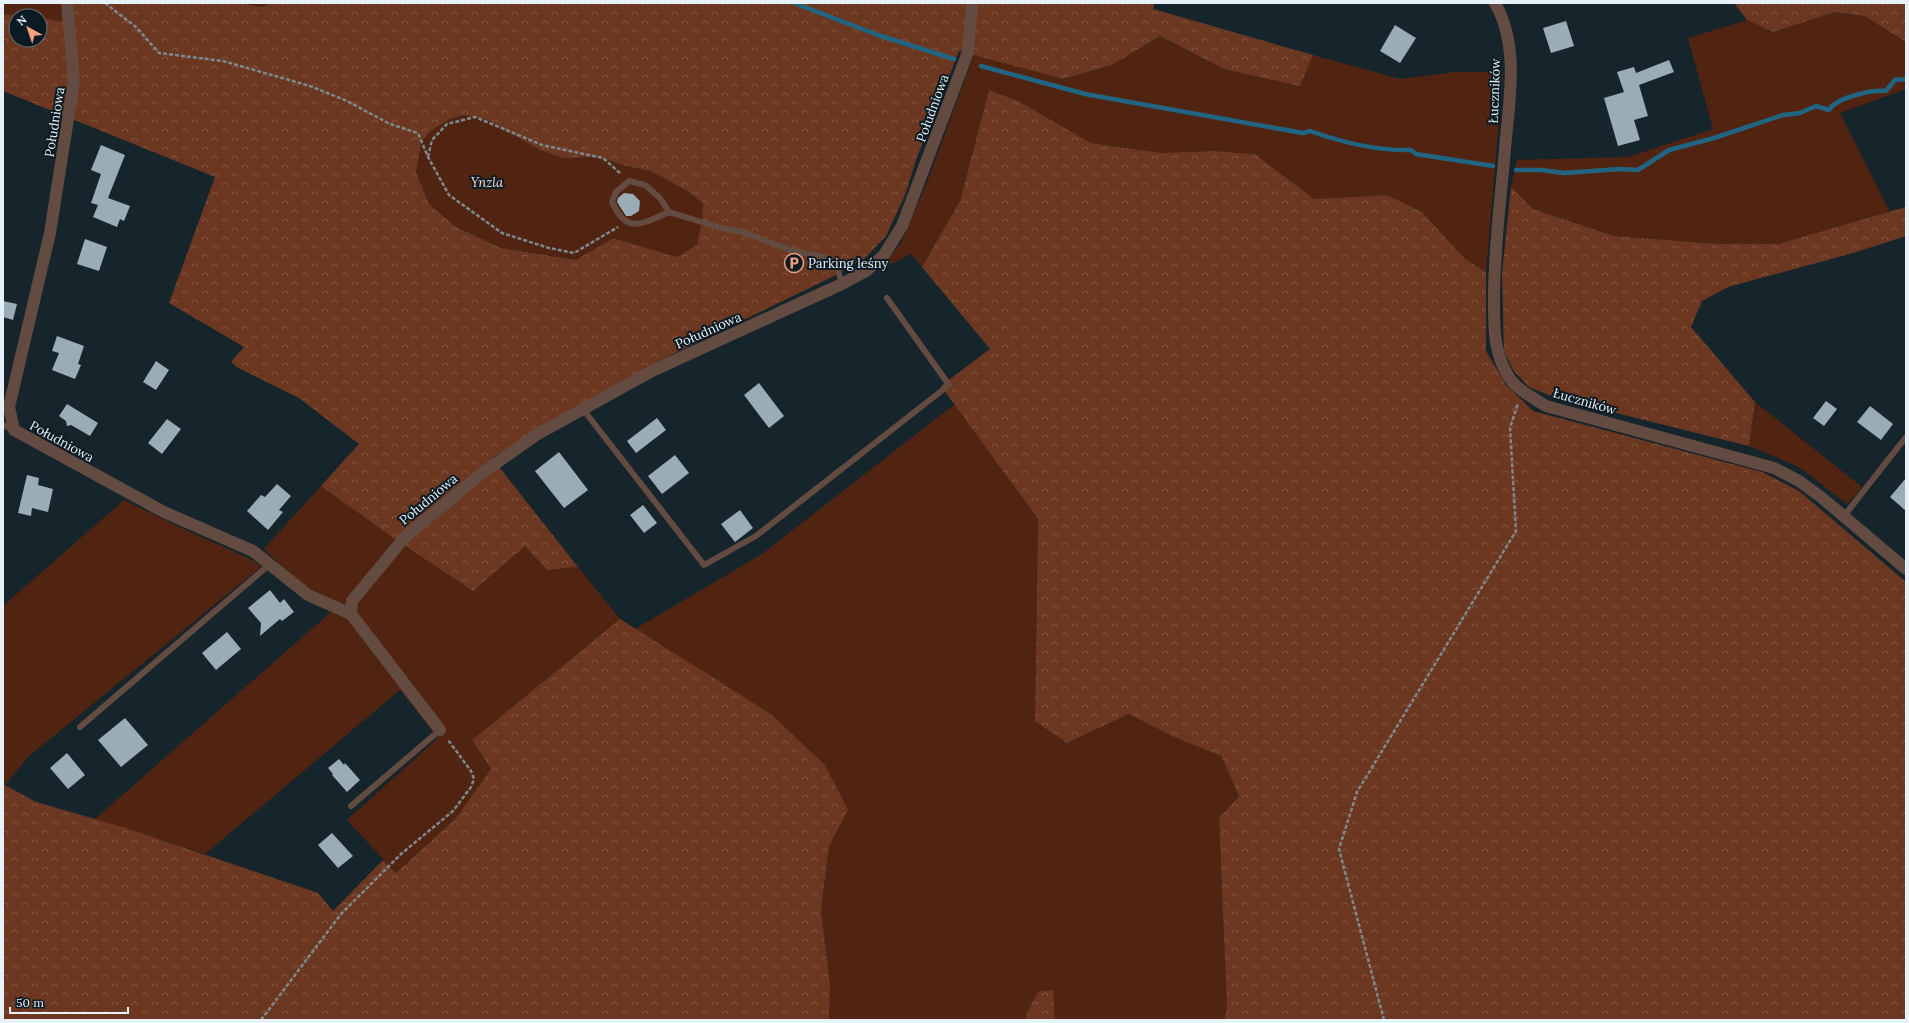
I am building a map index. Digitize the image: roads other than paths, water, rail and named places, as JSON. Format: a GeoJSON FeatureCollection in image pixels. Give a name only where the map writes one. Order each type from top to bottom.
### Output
{"type":"FeatureCollection","features":[{"type":"Feature","properties":{"kind":"street","name":"Południowa"},"geometry":{"type":"LineString","coordinates":[[67,3],[74,81],[50,233],[9,407],[14,430],[164,512],[253,550],[308,595],[351,614],[440,730]]}},
{"type":"Feature","properties":{"kind":"street","name":"Południowa"},"geometry":{"type":"LineString","coordinates":[[351,614],[352,601],[405,537],[481,474],[536,435],[582,408],[652,371],[842,284],[866,270],[884,255],[902,226],[968,52],[972,3]]}},
{"type":"Feature","properties":{"kind":"street","name":"Łuczników"},"geometry":{"type":"LineString","coordinates":[[1494,3],[1501,13],[1508,35],[1512,72],[1494,276],[1494,331],[1499,357],[1508,375],[1522,391],[1546,406],[1774,468],[1800,481],[1844,516],[1906,570]]}},
{"type":"Feature","properties":{"kind":"lane"},"geometry":{"type":"LineString","coordinates":[[669,212],[660,198],[646,185],[629,182],[616,192],[612,202],[617,214],[626,223],[635,224],[669,212],[721,228],[743,232],[790,250],[827,258],[837,267],[842,284]]}},
{"type":"Feature","properties":{"kind":"lane"},"geometry":{"type":"LineString","coordinates":[[582,408],[704,565],[756,536],[949,385],[886,298]]}},
{"type":"Feature","properties":{"kind":"lane"},"geometry":{"type":"LineString","coordinates":[[3,425],[14,430]]}},
{"type":"Feature","properties":{"kind":"lane"},"geometry":{"type":"LineString","coordinates":[[1844,516],[1906,437]]}},
{"type":"Feature","properties":{"kind":"lane"},"geometry":{"type":"LineString","coordinates":[[80,727],[270,564]]}},
{"type":"Feature","properties":{"kind":"lane"},"geometry":{"type":"LineString","coordinates":[[351,806],[440,730]]}},
{"type":"Feature","properties":{"kind":"waterway"},"geometry":{"type":"LineString","coordinates":[[794,3],[878,35],[954,59]]}},
{"type":"Feature","properties":{"kind":"waterway"},"geometry":{"type":"LineString","coordinates":[[981,66],[1085,94],[1303,133],[1310,131],[1334,139],[1360,145],[1386,149],[1411,150],[1416,154],[1493,166]]}},
{"type":"Feature","properties":{"kind":"waterway"},"geometry":{"type":"LineString","coordinates":[[1516,170],[1542,170],[1564,173],[1620,169],[1638,170],[1669,150],[1714,138],[1783,115],[1800,113],[1816,106],[1829,110],[1839,101],[1863,93],[1886,91],[1895,80],[1906,79]]}},
{"type":"Feature","properties":{"kind":"place","name":"Parking leśny"},"geometry":{"type":"Point","coordinates":[794,263]}},
{"type":"Feature","properties":{"kind":"park label","name":"Ynzla"},"geometry":{"type":"Point","coordinates":[487,182]}}]}
